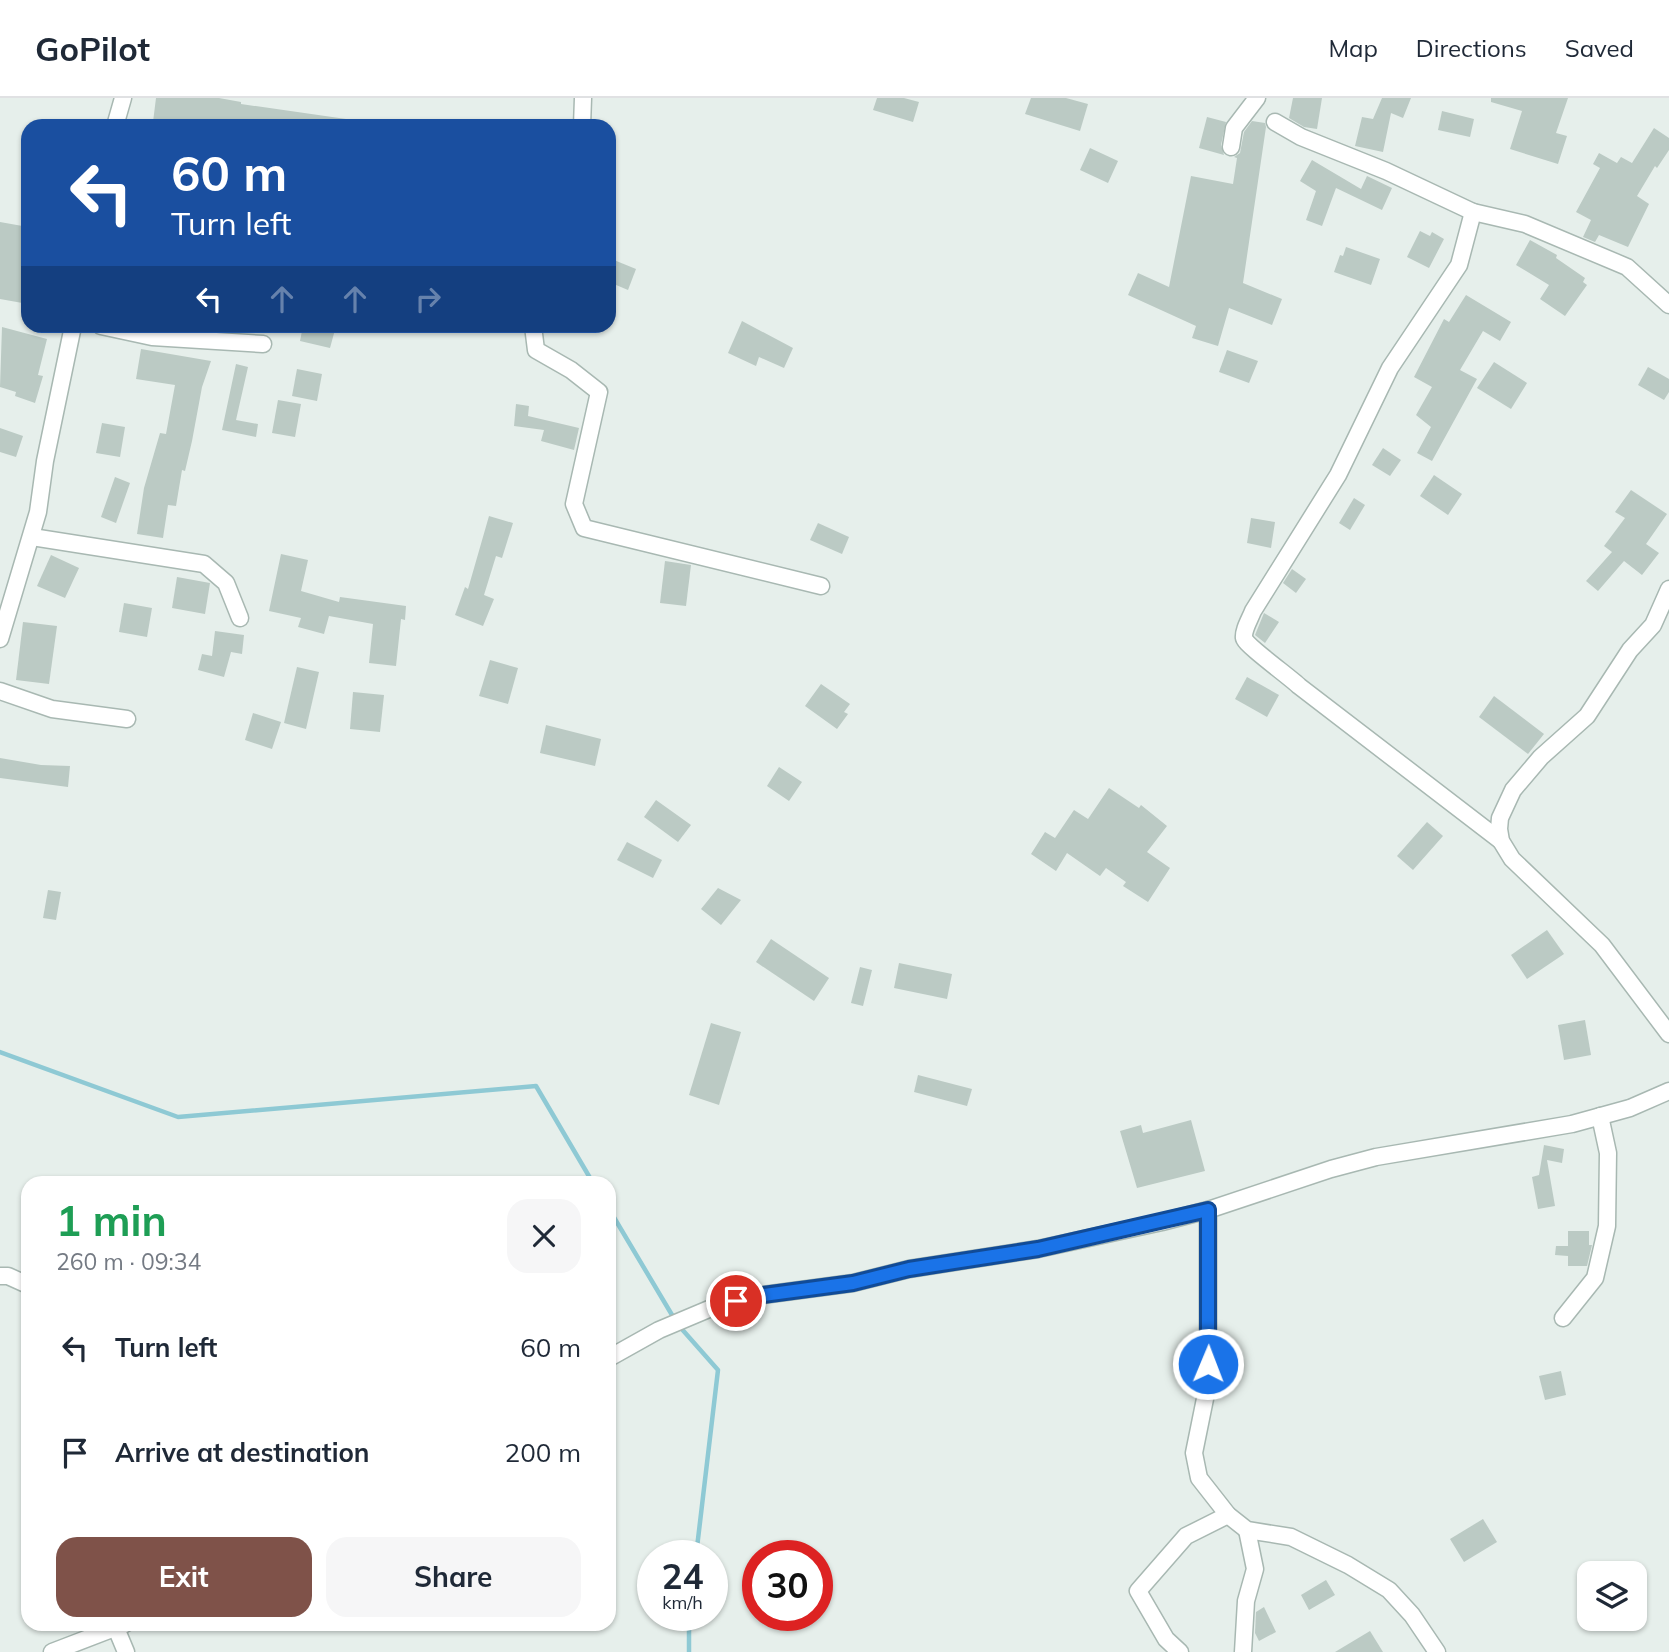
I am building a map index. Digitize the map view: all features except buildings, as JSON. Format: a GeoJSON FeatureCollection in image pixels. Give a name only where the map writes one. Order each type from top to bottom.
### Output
{"type":"FeatureCollection","features":[{"type":"Feature","properties":{"kind":"street"},"geometry":{"type":"LineString","coordinates":[[117,119],[123,98]]}},
{"type":"Feature","properties":{"kind":"street"},"geometry":{"type":"LineString","coordinates":[[582,119],[583,98]]}},
{"type":"Feature","properties":{"kind":"street"},"geometry":{"type":"LineString","coordinates":[[1231,147],[1234,128],[1256,98]]}},
{"type":"Feature","properties":{"kind":"street"},"geometry":{"type":"LineString","coordinates":[[1275,122],[1301,137],[1473,212],[1525,225],[1627,267],[1669,305]]}},
{"type":"Feature","properties":{"kind":"street"},"geometry":{"type":"LineString","coordinates":[[1473,212],[1459,265],[1390,368],[1338,475],[1253,611],[1243,634],[1244,642],[1501,841],[1512,859],[1602,945],[1669,1034]]}},
{"type":"Feature","properties":{"kind":"street"},"geometry":{"type":"LineString","coordinates":[[0,639],[32,537],[72,333]]}},
{"type":"Feature","properties":{"kind":"street"},"geometry":{"type":"LineString","coordinates":[[133,333],[152,337],[263,345]]}},
{"type":"Feature","properties":{"kind":"street"},"geometry":{"type":"LineString","coordinates":[[534,333],[536,350],[571,370],[599,392],[574,504],[584,528],[821,586]]}},
{"type":"Feature","properties":{"kind":"street"},"geometry":{"type":"LineString","coordinates":[[32,537],[204,564],[226,583],[240,618]]}},
{"type":"Feature","properties":{"kind":"street"},"geometry":{"type":"LineString","coordinates":[[1501,841],[1500,818],[1513,790],[1541,757],[1587,716],[1630,650],[1653,625],[1669,589]]}},
{"type":"Feature","properties":{"kind":"street"},"geometry":{"type":"LineString","coordinates":[[0,691],[52,709],[127,719]]}},
{"type":"Feature","properties":{"kind":"street"},"geometry":{"type":"LineString","coordinates":[[616,1351],[716,1306],[756,1296],[853,1283],[909,1269],[1038,1249],[1208,1210],[1376,1157],[1547,1129],[1600,1116],[1630,1108],[1669,1091]]}},
{"type":"Feature","properties":{"kind":"street"},"geometry":{"type":"LineString","coordinates":[[1563,1318],[1595,1278],[1607,1226],[1608,1153],[1600,1116]]}},
{"type":"Feature","properties":{"kind":"street"},"geometry":{"type":"LineString","coordinates":[[1208,1210],[1208,1384],[1194,1453],[1199,1478],[1228,1515],[1247,1530],[1291,1537],[1348,1565],[1389,1590],[1412,1615],[1437,1652]]}},
{"type":"Feature","properties":{"kind":"street"},"geometry":{"type":"LineString","coordinates":[[0,1276],[8,1276],[21,1282]]}},
{"type":"Feature","properties":{"kind":"street"},"geometry":{"type":"LineString","coordinates":[[1180,1652],[1166,1639],[1138,1591],[1186,1536],[1228,1515]]}},
{"type":"Feature","properties":{"kind":"street"},"geometry":{"type":"LineString","coordinates":[[1243,1652],[1246,1601],[1255,1569],[1247,1530]]}},
{"type":"Feature","properties":{"kind":"street"},"geometry":{"type":"LineString","coordinates":[[52,1652],[107,1631]]}},
{"type":"Feature","properties":{"kind":"street"},"geometry":{"type":"LineString","coordinates":[[121,1631],[126,1652]]}},
{"type":"Feature","properties":{"kind":"waterway"},"geometry":{"type":"LineString","coordinates":[[0,1052],[178,1117],[536,1086],[589,1176]]}},
{"type":"Feature","properties":{"kind":"waterway"},"geometry":{"type":"LineString","coordinates":[[616,1221],[675,1320]]}},
{"type":"Feature","properties":{"kind":"waterway"},"geometry":{"type":"LineString","coordinates":[[680,1327],[718,1370],[698,1540]]}},
{"type":"Feature","properties":{"kind":"waterway"},"geometry":{"type":"LineString","coordinates":[[689,1631],[689,1652]]}},
{"type":"Feature","properties":{"kind":"route"},"geometry":{"type":"LineString","coordinates":[[736,1301],[853,1283],[909,1269],[1038,1249],[1208,1210],[1208,1364]]}}]}
